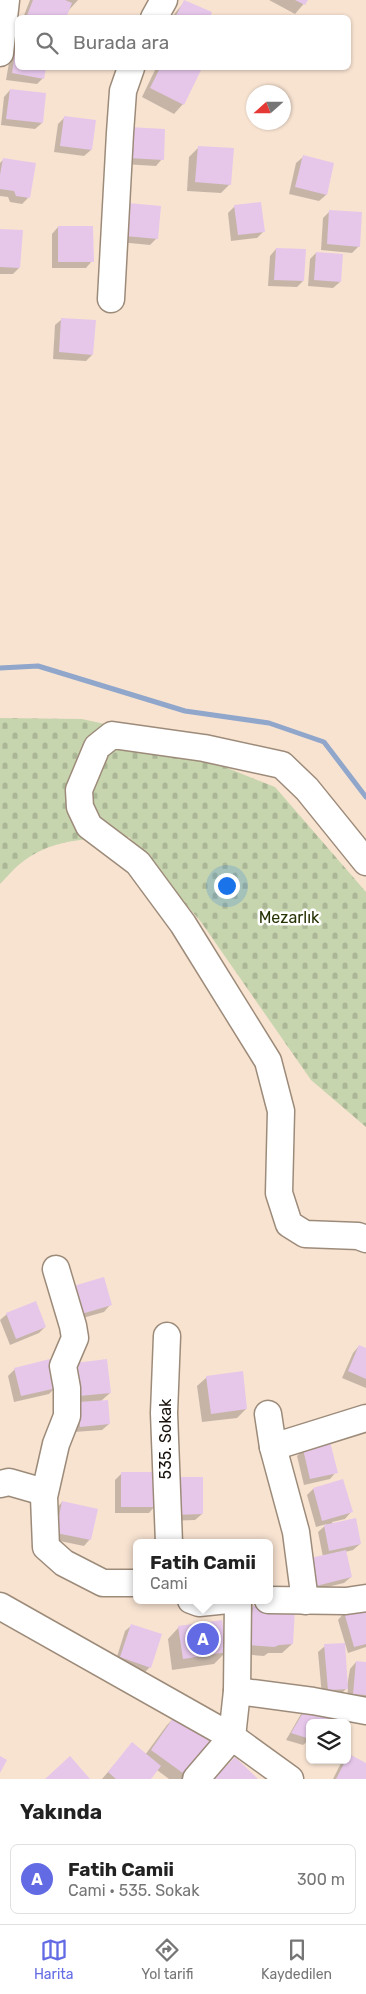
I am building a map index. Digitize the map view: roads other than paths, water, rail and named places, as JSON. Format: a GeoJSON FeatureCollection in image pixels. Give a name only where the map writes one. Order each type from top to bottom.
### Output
{"type":"FeatureCollection","features":[{"type":"Feature","properties":{"kind":"street"},"geometry":{"type":"LineString","coordinates":[[0,53],[6,0]]}},
{"type":"Feature","properties":{"kind":"street"},"geometry":{"type":"LineString","coordinates":[[156,15],[164,0]]}},
{"type":"Feature","properties":{"kind":"street"},"geometry":{"type":"LineString","coordinates":[[111,299],[123,91],[130,70]]}},
{"type":"Feature","properties":{"kind":"street"},"geometry":{"type":"LineString","coordinates":[[366,862],[307,789],[282,765],[204,748],[112,735],[97,747],[78,790],[80,807],[89,826],[138,863],[184,924],[268,1061],[281,1111],[279,1193],[290,1224],[305,1234],[358,1236],[366,1239]]}},
{"type":"Feature","properties":{"kind":"street"},"geometry":{"type":"LineString","coordinates":[[56,1269],[74,1326],[75,1338],[63,1366],[67,1388],[67,1416],[56,1444],[44,1492],[46,1547],[64,1563],[103,1583],[133,1583]]}},
{"type":"Feature","properties":{"kind":"street","name":"535. Sokak"},"geometry":{"type":"LineString","coordinates":[[167,1336],[164,1413],[168,1539]]}},
{"type":"Feature","properties":{"kind":"street"},"geometry":{"type":"LineString","coordinates":[[268,1414],[274,1447],[296,1532],[305,1602]]}},
{"type":"Feature","properties":{"kind":"street"},"geometry":{"type":"LineString","coordinates":[[274,1447],[366,1418]]}},
{"type":"Feature","properties":{"kind":"street"},"geometry":{"type":"LineString","coordinates":[[0,1484],[9,1482],[44,1492]]}},
{"type":"Feature","properties":{"kind":"street"},"geometry":{"type":"LineString","coordinates":[[273,1600],[346,1601],[366,1598]]}},
{"type":"Feature","properties":{"kind":"street"},"geometry":{"type":"LineString","coordinates":[[196,1779],[232,1737],[237,1691],[238,1604]]}},
{"type":"Feature","properties":{"kind":"street"},"geometry":{"type":"LineString","coordinates":[[0,1606],[232,1737],[290,1779]]}},
{"type":"Feature","properties":{"kind":"street"},"geometry":{"type":"LineString","coordinates":[[237,1691],[313,1701],[366,1711]]}},
{"type":"Feature","properties":{"kind":"waterway"},"geometry":{"type":"LineString","coordinates":[[0,668],[38,666],[185,711],[269,723],[324,742],[366,797]]}},
{"type":"Feature","properties":{"kind":"place","name":"Fatih Camii"},"geometry":{"type":"Point","coordinates":[203,1639]}},
{"type":"Feature","properties":{"kind":"park label","name":"Mezarlık"},"geometry":{"type":"Point","coordinates":[289,917]}}]}
